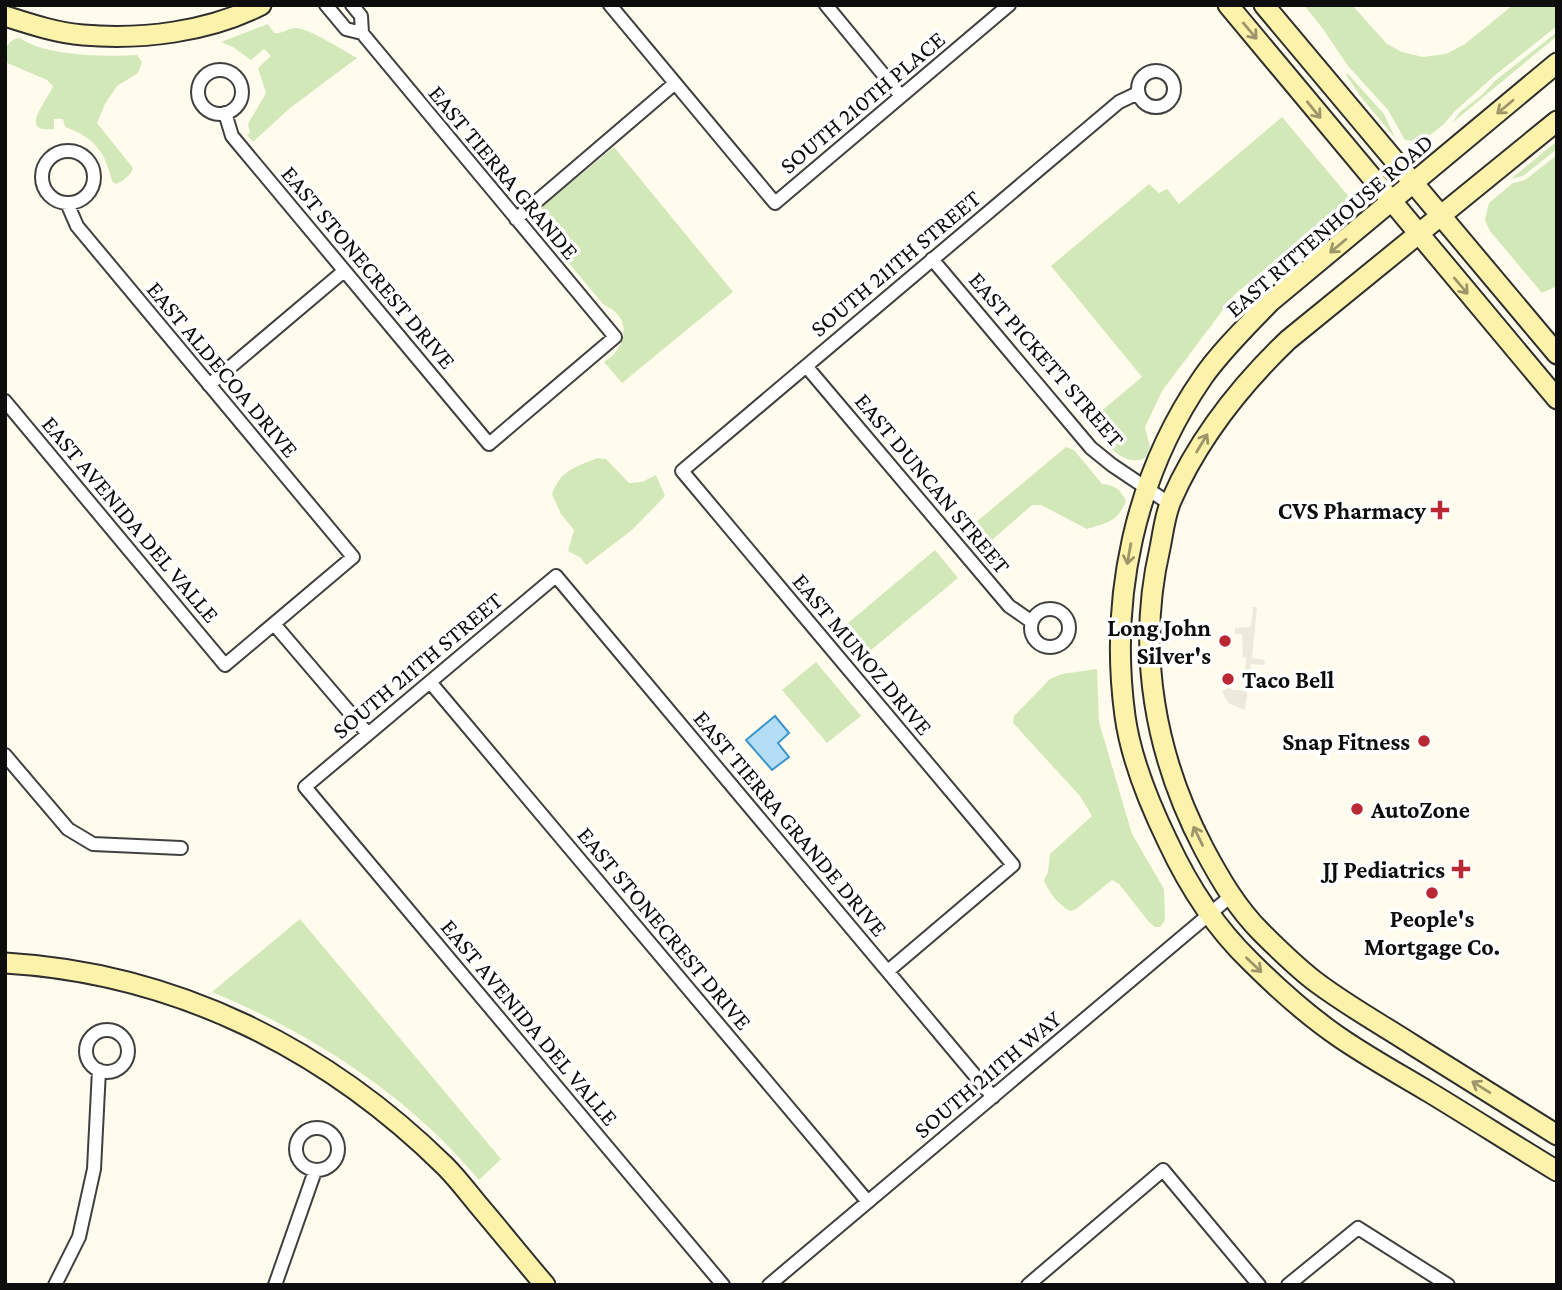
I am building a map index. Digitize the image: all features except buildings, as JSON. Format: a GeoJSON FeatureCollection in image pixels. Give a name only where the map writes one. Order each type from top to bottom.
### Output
{"type":"FeatureCollection","features":[{"type":"Feature","properties":{"kind":"main road"},"geometry":{"type":"LineString","coordinates":[[5,16],[36,26],[81,35],[123,36],[168,33],[212,24],[261,5]]}},
{"type":"Feature","properties":{"kind":"main road"},"geometry":{"type":"LineString","coordinates":[[1228,5],[1557,399]]}},
{"type":"Feature","properties":{"kind":"main road"},"geometry":{"type":"LineString","coordinates":[[1264,5],[1557,354]]}},
{"type":"Feature","properties":{"kind":"main road","name":"EAST RITTENHOUSE ROAD"},"geometry":{"type":"LineString","coordinates":[[1557,63],[1270,302],[1235,338],[1203,377],[1172,431],[1146,488],[1128,552],[1122,603],[1121,658],[1125,718],[1141,779],[1152,808],[1185,875],[1210,913],[1250,962],[1339,1037],[1557,1171]]}},
{"type":"Feature","properties":{"kind":"main road"},"geometry":{"type":"LineString","coordinates":[[1557,121],[1288,340],[1255,371],[1226,405],[1200,446],[1170,504],[1152,597],[1151,680],[1158,724],[1172,780],[1199,840],[1231,895],[1259,930],[1317,983],[1557,1135]]}},
{"type":"Feature","properties":{"kind":"main road"},"geometry":{"type":"LineString","coordinates":[[5,963],[106,976],[168,993],[233,1018],[324,1068],[382,1108],[447,1168],[545,1285]]}},
{"type":"Feature","properties":{"kind":"street","name":"EAST TIERRA GRANDE"},"geometry":{"type":"LineString","coordinates":[[326,5],[346,29],[362,33]]}},
{"type":"Feature","properties":{"kind":"street","name":"EAST TIERRA GRANDE"},"geometry":{"type":"LineString","coordinates":[[352,5],[361,16],[362,33],[615,337],[489,444]]}},
{"type":"Feature","properties":{"kind":"street"},"geometry":{"type":"LineString","coordinates":[[516,219],[674,84],[610,5]]}},
{"type":"Feature","properties":{"kind":"street"},"geometry":{"type":"LineString","coordinates":[[826,5],[901,96]]}},
{"type":"Feature","properties":{"kind":"street","name":"SOUTH 210TH PLACE"},"geometry":{"type":"LineString","coordinates":[[674,84],[775,203],[1009,5]]}},
{"type":"Feature","properties":{"kind":"street","name":"SOUTH 211TH STREET"},"geometry":{"type":"LineString","coordinates":[[682,471],[1119,102],[1139,93]]}},
{"type":"Feature","properties":{"kind":"street","name":"EAST STONECREST DRIVE"},"geometry":{"type":"LineString","coordinates":[[225,113],[232,136],[489,444]]}},
{"type":"Feature","properties":{"kind":"street","name":"EAST ALDECOA DRIVE"},"geometry":{"type":"LineString","coordinates":[[67,203],[83,198],[93,184],[94,176],[88,159],[73,151],[56,153],[49,158],[42,173],[45,190],[51,197],[67,203],[76,226],[353,557],[274,624]]}},
{"type":"Feature","properties":{"kind":"street","name":"EAST PICKETT STREET"},"geometry":{"type":"LineString","coordinates":[[932,259],[1091,448],[1170,504]]}},
{"type":"Feature","properties":{"kind":"street"},"geometry":{"type":"LineString","coordinates":[[209,385],[344,271]]}},
{"type":"Feature","properties":{"kind":"street","name":"EAST DUNCAN STREET"},"geometry":{"type":"LineString","coordinates":[[806,366],[1009,606],[1032,622]]}},
{"type":"Feature","properties":{"kind":"street","name":"EAST AVENIDA DEL VALLE"},"geometry":{"type":"LineString","coordinates":[[5,401],[225,665],[274,624]]}},
{"type":"Feature","properties":{"kind":"street","name":"EAST MUNOZ DRIVE"},"geometry":{"type":"LineString","coordinates":[[682,471],[1013,865],[888,971]]}},
{"type":"Feature","properties":{"kind":"street","name":"SOUTH 211TH STREET"},"geometry":{"type":"LineString","coordinates":[[305,787],[556,576]]}},
{"type":"Feature","properties":{"kind":"street","name":"EAST TIERRA GRANDE DRIVE"},"geometry":{"type":"LineString","coordinates":[[556,576],[993,1097]]}},
{"type":"Feature","properties":{"kind":"street"},"geometry":{"type":"LineString","coordinates":[[274,624],[368,733]]}},
{"type":"Feature","properties":{"kind":"street","name":"EAST STONECREST DRIVE"},"geometry":{"type":"LineString","coordinates":[[430,682],[868,1202]]}},
{"type":"Feature","properties":{"kind":"street"},"geometry":{"type":"LineString","coordinates":[[5,755],[68,829],[93,844],[181,848]]}},
{"type":"Feature","properties":{"kind":"street","name":"EAST AVENIDA DEL VALLE"},"geometry":{"type":"LineString","coordinates":[[305,787],[723,1285]]}},
{"type":"Feature","properties":{"kind":"street","name":"SOUTH 211TH WAY"},"geometry":{"type":"LineString","coordinates":[[769,1285],[1231,895]]}},
{"type":"Feature","properties":{"kind":"street"},"geometry":{"type":"LineString","coordinates":[[55,1285],[79,1237],[94,1169],[99,1070]]}},
{"type":"Feature","properties":{"kind":"street"},"geometry":{"type":"LineString","coordinates":[[1028,1285],[1163,1170],[1259,1285]]}},
{"type":"Feature","properties":{"kind":"street"},"geometry":{"type":"LineString","coordinates":[[275,1285],[315,1171]]}},
{"type":"Feature","properties":{"kind":"street"},"geometry":{"type":"LineString","coordinates":[[1288,1285],[1357,1228],[1448,1285]]}},
{"type":"Feature","properties":{"kind":"green space"},"geometry":{"type":"Polygon","coordinates":[[[1304,5],[1352,5],[1387,44],[1402,52],[1423,57],[1446,54],[1465,44],[1513,5],[1557,5],[1557,26],[1494,76],[1421,142],[1405,140],[1388,110],[1348,66],[1304,5]]]}},
{"type":"Feature","properties":{"kind":"green space"},"geometry":{"type":"Polygon","coordinates":[[[268,24],[274,33],[302,29],[357,58],[290,108],[253,142],[247,135],[250,133],[248,124],[266,93],[258,68],[271,56],[264,49],[251,60],[221,42],[268,24]]]}},
{"type":"Feature","properties":{"kind":"green space"},"geometry":{"type":"Polygon","coordinates":[[[1557,32],[1557,36],[1452,123],[1460,112],[1496,80],[1557,32]]]}},
{"type":"Feature","properties":{"kind":"green space"},"geometry":{"type":"Polygon","coordinates":[[[20,38],[30,44],[59,52],[137,55],[142,62],[138,73],[117,86],[97,123],[133,168],[124,180],[116,184],[112,181],[106,162],[97,147],[84,136],[65,127],[63,119],[54,119],[54,129],[37,126],[38,114],[53,86],[47,80],[5,62],[7,46],[20,38]]]}},
{"type":"Feature","properties":{"kind":"green space"},"geometry":{"type":"Polygon","coordinates":[[[1348,74],[1384,114],[1395,138],[1361,97],[1346,75],[1348,74]]]}},
{"type":"Feature","properties":{"kind":"green space"},"geometry":{"type":"Polygon","coordinates":[[[1282,117],[1350,198],[1234,295],[1162,391],[1145,427],[1150,447],[1145,458],[1137,460],[1120,456],[1087,423],[1142,377],[1051,266],[1149,184],[1159,193],[1167,189],[1179,204],[1282,117]]]}},
{"type":"Feature","properties":{"kind":"green space"},"geometry":{"type":"Polygon","coordinates":[[[1557,141],[1557,149],[1523,176],[1511,179],[1557,141]]]}},
{"type":"Feature","properties":{"kind":"green space"},"geometry":{"type":"Polygon","coordinates":[[[614,147],[733,292],[622,383],[604,362],[620,345],[623,323],[613,310],[603,304],[539,227],[538,221],[544,205],[614,147]]]}},
{"type":"Feature","properties":{"kind":"green space"},"geometry":{"type":"Polygon","coordinates":[[[1557,155],[1557,286],[1542,293],[1490,231],[1485,220],[1489,203],[1513,183],[1525,180],[1557,155]]]}},
{"type":"Feature","properties":{"kind":"green space"},"geometry":{"type":"Polygon","coordinates":[[[1066,447],[1074,450],[1102,484],[1117,488],[1122,493],[1126,501],[1115,518],[1087,529],[1041,505],[1032,505],[985,546],[969,528],[1066,447]]]}},
{"type":"Feature","properties":{"kind":"green space"},"geometry":{"type":"Polygon","coordinates":[[[598,458],[606,459],[629,483],[642,482],[656,475],[665,496],[632,530],[586,565],[581,558],[568,551],[574,530],[561,514],[552,494],[564,474],[598,458]]]}},
{"type":"Feature","properties":{"kind":"green space"},"geometry":{"type":"Polygon","coordinates":[[[935,550],[958,578],[859,660],[836,633],[935,550]]]}},
{"type":"Feature","properties":{"kind":"green space"},"geometry":{"type":"Polygon","coordinates":[[[816,662],[861,716],[827,743],[782,690],[816,662]]]}},
{"type":"Feature","properties":{"kind":"green space"},"geometry":{"type":"Polygon","coordinates":[[[1097,669],[1099,722],[1132,834],[1164,889],[1165,920],[1160,927],[1149,922],[1119,884],[1112,880],[1070,911],[1054,898],[1044,880],[1050,854],[1092,816],[1080,796],[1013,723],[1014,716],[1050,679],[1062,674],[1097,669]]]}},
{"type":"Feature","properties":{"kind":"green space"},"geometry":{"type":"Polygon","coordinates":[[[300,919],[501,1159],[479,1180],[422,1121],[357,1070],[286,1027],[212,992],[300,919]]]}},
{"type":"Feature","properties":{"kind":"shaded area"},"geometry":{"type":"Polygon","coordinates":[[[1253,607],[1257,607],[1252,658],[1264,660],[1265,663],[1251,664],[1245,710],[1228,703],[1222,691],[1229,688],[1244,690],[1246,658],[1243,657],[1242,634],[1235,634],[1235,628],[1251,627],[1253,607]]]}},
{"type":"Feature","properties":{"kind":"water"},"geometry":{"type":"Polygon","coordinates":[[[775,716],[789,733],[778,743],[789,757],[772,770],[746,740],[775,716]]]}},
{"type":"Feature","properties":{"kind":"place","name":"CVS Pharmacy"},"geometry":{"type":"Point","coordinates":[1440,510]}},
{"type":"Feature","properties":{"kind":"place","name":"Long John Silver's"},"geometry":{"type":"Point","coordinates":[1225,641]}},
{"type":"Feature","properties":{"kind":"place","name":"Taco Bell"},"geometry":{"type":"Point","coordinates":[1228,679]}},
{"type":"Feature","properties":{"kind":"place","name":"Snap Fitness"},"geometry":{"type":"Point","coordinates":[1424,741]}},
{"type":"Feature","properties":{"kind":"place","name":"AutoZone"},"geometry":{"type":"Point","coordinates":[1357,809]}},
{"type":"Feature","properties":{"kind":"place","name":"JJ Pediatrics"},"geometry":{"type":"Point","coordinates":[1461,869]}},
{"type":"Feature","properties":{"kind":"place","name":"People's Mortgage Co."},"geometry":{"type":"Point","coordinates":[1432,893]}}]}
